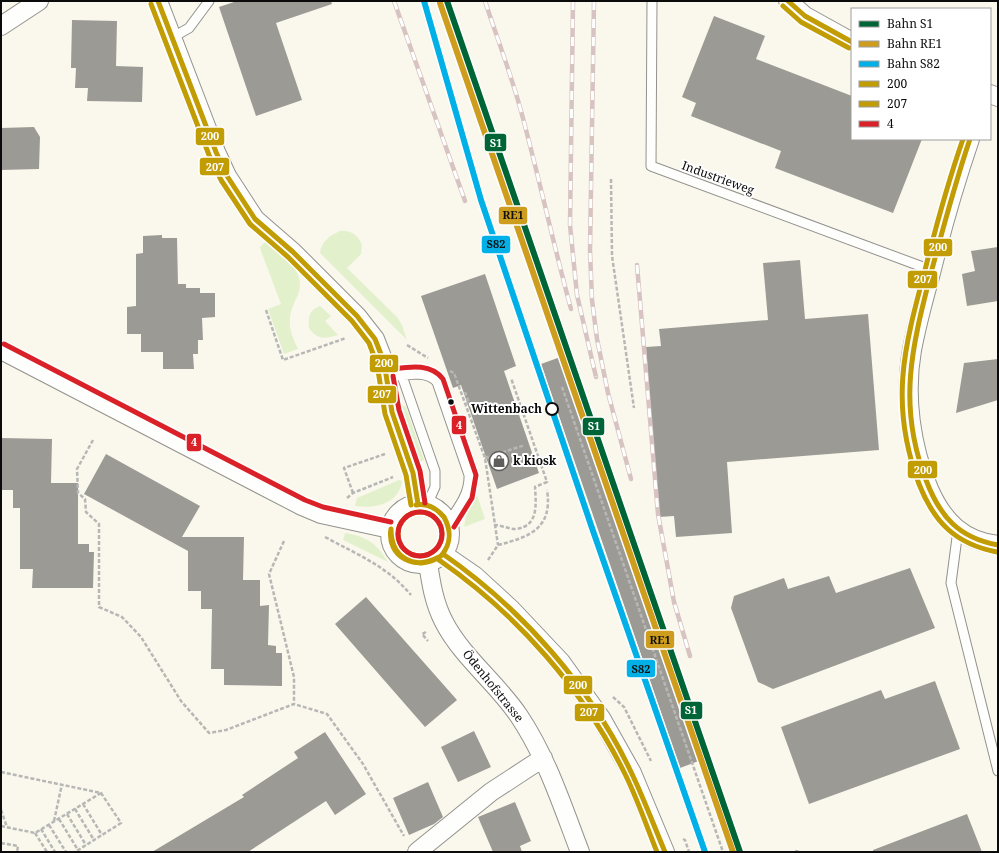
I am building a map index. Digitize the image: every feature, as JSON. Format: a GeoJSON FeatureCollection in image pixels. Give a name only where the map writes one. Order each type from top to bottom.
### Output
{"type":"FeatureCollection","features":[{"type":"Feature","properties":{"kind":"street"},"geometry":{"type":"LineString","coordinates":[[1,26],[38,1]]}},
{"type":"Feature","properties":{"kind":"street"},"geometry":{"type":"LineString","coordinates":[[158,1],[216,152],[227,176],[255,219],[293,252],[366,326],[394,376],[392,412],[413,473],[422,505]]}},
{"type":"Feature","properties":{"kind":"street"},"geometry":{"type":"LineString","coordinates":[[788,1],[805,16],[851,41]]}},
{"type":"Feature","properties":{"kind":"street"},"geometry":{"type":"LineString","coordinates":[[970,140],[947,210],[912,351],[909,385],[911,418],[914,439],[926,481],[943,514],[964,534],[981,544],[998,545]]}},
{"type":"Feature","properties":{"kind":"street"},"geometry":{"type":"LineString","coordinates":[[1,350],[302,506],[321,514],[390,529]]}},
{"type":"Feature","properties":{"kind":"street"},"geometry":{"type":"LineString","coordinates":[[422,505],[436,508],[443,515],[448,523],[450,539],[443,554],[428,563],[411,563],[403,559],[392,546],[390,529],[400,512],[408,507],[422,505]]}},
{"type":"Feature","properties":{"kind":"street"},"geometry":{"type":"LineString","coordinates":[[443,554],[476,576],[511,608],[561,662],[602,718],[632,773],[665,852]]}},
{"type":"Feature","properties":{"kind":"street","name":"Ödenhofstrasse"},"geometry":{"type":"LineString","coordinates":[[428,563],[435,599],[444,621],[454,638],[519,715],[543,758],[580,852]]}},
{"type":"Feature","properties":{"kind":"street"},"geometry":{"type":"LineString","coordinates":[[418,852],[491,792],[543,758]]}},
{"type":"Feature","properties":{"kind":"lane"},"geometry":{"type":"LineString","coordinates":[[173,37],[189,28],[209,1]]}},
{"type":"Feature","properties":{"kind":"lane","name":"Industrieweg"},"geometry":{"type":"LineString","coordinates":[[652,1],[651,166],[931,270]]}},
{"type":"Feature","properties":{"kind":"lane"},"geometry":{"type":"LineString","coordinates":[[394,376],[423,375],[430,376],[438,382],[466,465],[469,484],[464,500],[448,523]]}},
{"type":"Feature","properties":{"kind":"lane"},"geometry":{"type":"LineString","coordinates":[[964,534],[951,583],[998,771]]}},
{"type":"Feature","properties":{"kind":"path"},"geometry":{"type":"LineString","coordinates":[[611,179],[612,256],[634,408]]}},
{"type":"Feature","properties":{"kind":"path"},"geometry":{"type":"LineString","coordinates":[[266,310],[283,360],[346,338]]}},
{"type":"Feature","properties":{"kind":"path"},"geometry":{"type":"LineString","coordinates":[[494,524],[514,529],[524,527],[532,520],[536,509],[535,487],[547,482],[511,378]]}},
{"type":"Feature","properties":{"kind":"path"},"geometry":{"type":"LineString","coordinates":[[562,387],[723,852]]}},
{"type":"Feature","properties":{"kind":"path"},"geometry":{"type":"LineString","coordinates":[[465,392],[469,403],[465,404]]}},
{"type":"Feature","properties":{"kind":"path"},"geometry":{"type":"LineString","coordinates":[[93,440],[77,469],[78,493],[86,499],[86,512],[99,524],[99,607],[122,617],[141,637],[181,701],[209,732],[226,730],[294,704],[327,714],[363,764],[405,838]]}},
{"type":"Feature","properties":{"kind":"path"},"geometry":{"type":"LineString","coordinates":[[485,458],[525,445]]}},
{"type":"Feature","properties":{"kind":"path"},"geometry":{"type":"LineString","coordinates":[[353,493],[344,468],[391,452]]}},
{"type":"Feature","properties":{"kind":"path"},"geometry":{"type":"LineString","coordinates":[[347,498],[353,493],[398,475]]}},
{"type":"Feature","properties":{"kind":"path"},"geometry":{"type":"LineString","coordinates":[[489,559],[498,545],[519,540],[534,532],[544,521],[550,505],[547,490]]}},
{"type":"Feature","properties":{"kind":"path"},"geometry":{"type":"LineString","coordinates":[[284,541],[269,574],[294,676],[294,704]]}},
{"type":"Feature","properties":{"kind":"path"},"geometry":{"type":"LineString","coordinates":[[422,634],[428,640]]}},
{"type":"Feature","properties":{"kind":"path"},"geometry":{"type":"LineString","coordinates":[[1,772],[101,793],[121,823],[75,852]]}},
{"type":"Feature","properties":{"kind":"path"},"geometry":{"type":"LineString","coordinates":[[54,822],[62,784]]}},
{"type":"Feature","properties":{"kind":"path"},"geometry":{"type":"LineString","coordinates":[[1,826],[35,833],[101,793]]}},
{"type":"Feature","properties":{"kind":"path"},"geometry":{"type":"LineString","coordinates":[[83,804],[102,835]]}},
{"type":"Feature","properties":{"kind":"path"},"geometry":{"type":"LineString","coordinates":[[75,809],[94,840]]}},
{"type":"Feature","properties":{"kind":"path"},"geometry":{"type":"LineString","coordinates":[[1,810],[6,827]]}},
{"type":"Feature","properties":{"kind":"path"},"geometry":{"type":"LineString","coordinates":[[67,814],[86,845]]}},
{"type":"Feature","properties":{"kind":"path"},"geometry":{"type":"LineString","coordinates":[[59,819],[78,850]]}},
{"type":"Feature","properties":{"kind":"path"},"geometry":{"type":"LineString","coordinates":[[49,825],[66,852]]}},
{"type":"Feature","properties":{"kind":"path"},"geometry":{"type":"LineString","coordinates":[[41,829],[55,852]]}},
{"type":"Feature","properties":{"kind":"path"},"geometry":{"type":"LineString","coordinates":[[35,833],[47,852]]}},
{"type":"Feature","properties":{"kind":"path"},"geometry":{"type":"LineString","coordinates":[[685,840],[689,852]]}},
{"type":"Feature","properties":{"kind":"path"},"geometry":{"type":"LineString","coordinates":[[1,844],[18,846],[17,852]]}},
{"type":"Feature","properties":{"kind":"path"},"geometry":{"type":"LineString","coordinates":[[794,852],[800,852]]}},
{"type":"Feature","properties":{"kind":"green space"},"geometry":{"type":"Polygon","coordinates":[[[340,231],[351,232],[358,238],[362,245],[361,254],[347,268],[397,317],[402,325],[407,340],[320,253],[324,242],[340,231]]]}},
{"type":"Feature","properties":{"kind":"green space"},"geometry":{"type":"Polygon","coordinates":[[[265,242],[273,244],[277,248],[295,269],[300,280],[299,292],[290,317],[292,335],[298,349],[284,354],[268,309],[281,304],[261,251],[260,247],[265,242]]]}},
{"type":"Feature","properties":{"kind":"green space"},"geometry":{"type":"Polygon","coordinates":[[[320,306],[331,316],[325,321],[338,335],[322,338],[315,335],[309,328],[311,312],[320,306]]]}},
{"type":"Feature","properties":{"kind":"green space"},"geometry":{"type":"Polygon","coordinates":[[[402,405],[406,407],[424,460],[420,462],[402,413],[402,405]]]}},
{"type":"Feature","properties":{"kind":"green space"},"geometry":{"type":"Polygon","coordinates":[[[399,480],[402,481],[400,489],[391,500],[370,507],[355,506],[357,498],[399,480]]]}},
{"type":"Feature","properties":{"kind":"green space"},"geometry":{"type":"Polygon","coordinates":[[[477,495],[485,519],[464,527],[467,511],[477,495]]]}},
{"type":"Feature","properties":{"kind":"green space"},"geometry":{"type":"Polygon","coordinates":[[[345,533],[371,542],[388,562],[343,540],[345,533]]]}},
{"type":"Feature","properties":{"kind":"building"},"geometry":{"type":"Polygon","coordinates":[[[237,1],[331,1],[332,4],[276,23],[302,100],[256,116],[219,7],[237,1]]]}},
{"type":"Feature","properties":{"kind":"building"},"geometry":{"type":"Polygon","coordinates":[[[714,16],[765,36],[756,59],[851,96],[851,140],[922,140],[893,213],[775,168],[781,151],[691,116],[696,103],[682,97],[714,16]]]}},
{"type":"Feature","properties":{"kind":"building"},"geometry":{"type":"Polygon","coordinates":[[[72,20],[117,21],[116,66],[143,67],[142,102],[87,101],[88,88],[75,88],[76,68],[71,68],[72,20]]]}},
{"type":"Feature","properties":{"kind":"building"},"geometry":{"type":"Polygon","coordinates":[[[34,127],[40,137],[39,169],[1,170],[1,128],[34,127]]]}},
{"type":"Feature","properties":{"kind":"building"},"geometry":{"type":"Polygon","coordinates":[[[162,235],[162,238],[177,238],[178,284],[186,284],[186,288],[200,288],[200,293],[215,293],[215,317],[202,318],[203,340],[198,340],[198,354],[193,354],[194,369],[163,369],[163,352],[141,352],[141,334],[127,334],[127,307],[136,306],[136,254],[143,253],[143,236],[162,235]]]}},
{"type":"Feature","properties":{"kind":"building"},"geometry":{"type":"Polygon","coordinates":[[[998,247],[998,301],[967,306],[962,274],[975,271],[971,251],[998,247]]]}},
{"type":"Feature","properties":{"kind":"building"},"geometry":{"type":"Polygon","coordinates":[[[800,260],[805,319],[868,314],[879,450],[727,462],[732,533],[676,537],[674,516],[659,517],[646,347],[661,346],[659,329],[768,320],[763,263],[800,260]]]}},
{"type":"Feature","properties":{"kind":"building"},"geometry":{"type":"Polygon","coordinates":[[[485,274],[516,366],[504,371],[539,473],[497,489],[461,385],[453,388],[421,296],[485,274]]]}},
{"type":"Feature","properties":{"kind":"building"},"geometry":{"type":"Polygon","coordinates":[[[566,355],[704,759],[680,768],[541,364],[566,355]]]}},
{"type":"Feature","properties":{"kind":"building"},"geometry":{"type":"Polygon","coordinates":[[[998,359],[998,400],[956,413],[964,363],[998,359]]]}},
{"type":"Feature","properties":{"kind":"building"},"geometry":{"type":"Polygon","coordinates":[[[1,438],[52,439],[51,483],[78,483],[78,544],[89,544],[89,552],[94,552],[93,588],[32,588],[33,569],[20,569],[20,508],[13,508],[13,490],[1,490],[1,438]]]}},
{"type":"Feature","properties":{"kind":"building"},"geometry":{"type":"Polygon","coordinates":[[[106,454],[200,506],[182,537],[244,537],[243,580],[260,580],[260,606],[269,605],[268,645],[276,646],[276,653],[282,653],[282,686],[224,685],[224,669],[211,669],[212,609],[201,609],[201,591],[188,591],[188,551],[84,494],[106,454]]]}},
{"type":"Feature","properties":{"kind":"building"},"geometry":{"type":"Polygon","coordinates":[[[910,568],[935,628],[773,689],[758,682],[731,608],[734,596],[784,578],[788,589],[829,576],[836,593],[910,568]]]}},
{"type":"Feature","properties":{"kind":"building"},"geometry":{"type":"Polygon","coordinates":[[[366,597],[457,700],[425,727],[335,624],[366,597]]]}},
{"type":"Feature","properties":{"kind":"building"},"geometry":{"type":"Polygon","coordinates":[[[935,681],[960,749],[809,804],[781,727],[881,690],[885,699],[935,681]]]}},
{"type":"Feature","properties":{"kind":"building"},"geometry":{"type":"Polygon","coordinates":[[[474,731],[491,767],[458,782],[441,747],[474,731]]]}},
{"type":"Feature","properties":{"kind":"building"},"geometry":{"type":"Polygon","coordinates":[[[325,732],[366,794],[335,815],[326,801],[248,852],[152,852],[244,797],[242,795],[298,758],[294,752],[325,732]]]}},
{"type":"Feature","properties":{"kind":"building"},"geometry":{"type":"Polygon","coordinates":[[[428,782],[443,817],[434,824],[409,835],[393,798],[428,782]]]}},
{"type":"Feature","properties":{"kind":"building"},"geometry":{"type":"Polygon","coordinates":[[[515,802],[531,841],[520,846],[522,852],[493,852],[478,817],[515,802]]]}},
{"type":"Feature","properties":{"kind":"building"},"geometry":{"type":"Polygon","coordinates":[[[967,814],[982,852],[873,852],[873,850],[967,814]]]}},
{"type":"Feature","properties":{"kind":"railway"},"geometry":{"type":"LineString","coordinates":[[394,1],[465,201]]}},
{"type":"Feature","properties":{"kind":"railway"},"geometry":{"type":"LineString","coordinates":[[485,1],[521,111],[571,309]]}},
{"type":"Feature","properties":{"kind":"railway"},"geometry":{"type":"LineString","coordinates":[[573,1],[570,225],[577,295],[596,377]]}},
{"type":"Feature","properties":{"kind":"railway"},"geometry":{"type":"LineString","coordinates":[[594,1],[590,251],[592,300],[597,339],[608,393],[631,479]]}},
{"type":"Feature","properties":{"kind":"railway"},"geometry":{"type":"LineString","coordinates":[[637,265],[658,514],[674,602],[690,656]]}},
{"type":"Feature","properties":{"kind":"rail line","name":"S82"},"geometry":{"type":"LineString","coordinates":[[424,1],[481,200],[592,528],[705,852]]}},
{"type":"Feature","properties":{"kind":"rail line","name":"S1"},"geometry":{"type":"LineString","coordinates":[[447,1],[740,852]]}},
{"type":"Feature","properties":{"kind":"rail line","name":"RE1"},"geometry":{"type":"LineString","coordinates":[[440,3],[733,852]]}},
{"type":"Feature","properties":{"kind":"transit line","name":"200"},"geometry":{"type":"LineString","coordinates":[[158,1],[216,152],[227,176],[255,219],[293,252],[357,316],[375,339],[384,362],[392,412],[413,473],[418,504]]}},
{"type":"Feature","properties":{"kind":"transit line","name":"200"},"geometry":{"type":"LineString","coordinates":[[788,1],[805,16],[851,41]]}},
{"type":"Feature","properties":{"kind":"transit line","name":"207"},"geometry":{"type":"LineString","coordinates":[[151,4],[209,155],[221,180],[250,224],[288,257],[352,321],[369,343],[377,364],[385,414],[406,475],[411,505]]}},
{"type":"Feature","properties":{"kind":"transit line","name":"207"},"geometry":{"type":"LineString","coordinates":[[783,6],[801,22],[849,48]]}},
{"type":"Feature","properties":{"kind":"transit line","name":"207"},"geometry":{"type":"LineString","coordinates":[[963,140],[938,221],[911,325],[903,376],[902,402],[904,428],[919,484],[925,498],[939,520],[958,537],[969,543],[997,552]]}},
{"type":"Feature","properties":{"kind":"transit line","name":"200"},"geometry":{"type":"LineString","coordinates":[[970,140],[945,222],[918,326],[910,376],[910,401],[912,426],[917,453],[926,480],[938,505],[953,524],[962,531],[984,542],[998,545]]}},
{"type":"Feature","properties":{"kind":"transit line","name":"4"},"geometry":{"type":"LineString","coordinates":[[4,344],[305,500],[323,507],[391,522]]}},
{"type":"Feature","properties":{"kind":"transit line","name":"4"},"geometry":{"type":"LineString","coordinates":[[385,370],[408,367],[424,368],[437,373],[443,379],[476,475],[472,498],[454,527]]}},
{"type":"Feature","properties":{"kind":"transit line","name":"4"},"geometry":{"type":"LineString","coordinates":[[393,376],[399,410],[420,471],[425,503]]}},
{"type":"Feature","properties":{"kind":"transit line","name":"200"},"geometry":{"type":"LineString","coordinates":[[416,505],[431,507],[443,516]]}},
{"type":"Feature","properties":{"kind":"transit line","name":"207"},"geometry":{"type":"LineString","coordinates":[[416,512],[424,512],[436,518],[442,530],[442,534],[442,538],[436,550],[424,556],[416,556],[404,550],[398,538],[398,530],[404,518],[416,512]]}},
{"type":"Feature","properties":{"kind":"transit line","name":"4"},"geometry":{"type":"LineString","coordinates":[[416,512],[424,512],[429,513],[436,518],[441,525],[442,534],[441,543],[436,550],[429,555],[416,556],[408,553],[401,546],[398,538],[398,530],[401,522],[408,515],[416,512]]}},
{"type":"Feature","properties":{"kind":"transit line","name":"200"},"geometry":{"type":"LineString","coordinates":[[441,556],[447,547],[449,538],[447,522],[444,517]]}},
{"type":"Feature","properties":{"kind":"transit line","name":"200"},"geometry":{"type":"LineString","coordinates":[[391,529],[395,547],[399,554],[405,559],[412,562],[421,562],[439,557]]}},
{"type":"Feature","properties":{"kind":"transit line","name":"200"},"geometry":{"type":"LineString","coordinates":[[391,529],[393,547],[398,554],[405,559],[422,563],[439,557]]}},
{"type":"Feature","properties":{"kind":"transit line","name":"200"},"geometry":{"type":"LineString","coordinates":[[443,554],[472,575],[500,599],[552,652],[575,681],[597,711],[616,742],[645,803],[665,852]]}},
{"type":"Feature","properties":{"kind":"transit line","name":"207"},"geometry":{"type":"LineString","coordinates":[[439,560],[468,581],[495,604],[546,656],[569,684],[609,744],[626,776],[657,852]]}},
{"type":"Feature","properties":{"kind":"place","name":"Wittenbach"},"geometry":{"type":"Point","coordinates":[552,409]}},
{"type":"Feature","properties":{"kind":"place","name":"k kiosk"},"geometry":{"type":"Point","coordinates":[499,461]}}]}
